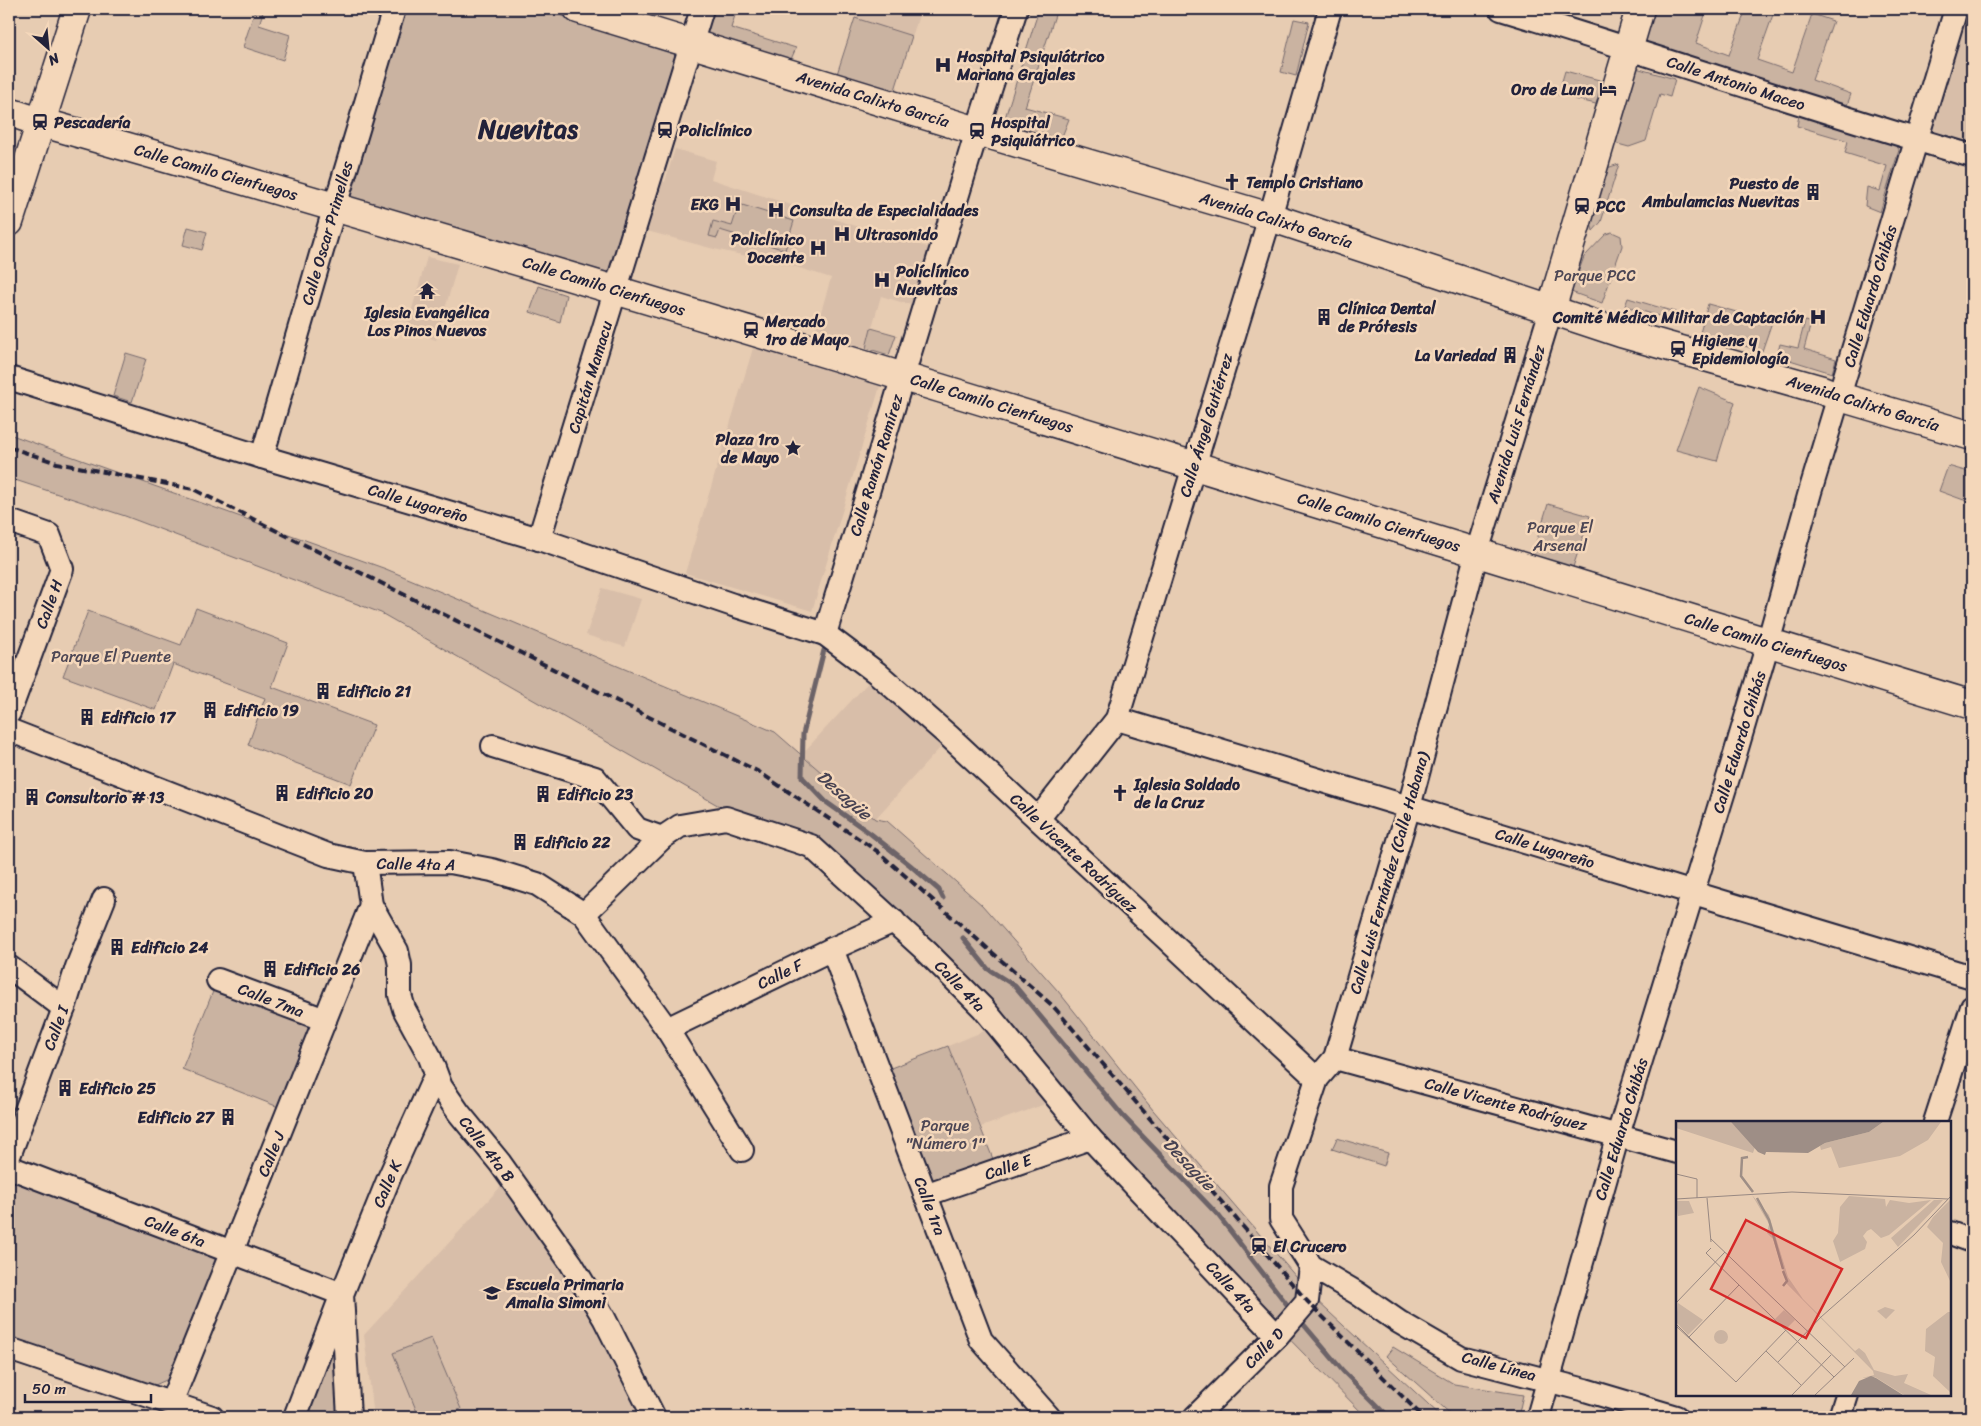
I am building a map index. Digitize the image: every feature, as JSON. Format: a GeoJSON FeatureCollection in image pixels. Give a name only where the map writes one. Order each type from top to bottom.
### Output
{"type":"FeatureCollection","features":[{"type":"Feature","properties":{"kind":"main road"},"geometry":{"type":"LineString","coordinates":[[9,222],[77,9]]}},
{"type":"Feature","properties":{"kind":"main road","name":"Avenida Calixto García"},"geometry":{"type":"LineString","coordinates":[[578,9],[692,42],[977,131],[1270,217],[1621,333],[1822,390],[1972,436]]}},
{"type":"Feature","properties":{"kind":"main road","name":"Avenida Luis Fernández"},"geometry":{"type":"LineString","coordinates":[[1552,310],[1640,9]]}},
{"type":"Feature","properties":{"kind":"main road","name":"Calle Camilo Cienfuegos"},"geometry":{"type":"LineString","coordinates":[[9,112],[335,206],[903,376],[1972,705]]}},
{"type":"Feature","properties":{"kind":"street","name":"Calle Oscar Primelles"},"geometry":{"type":"LineString","coordinates":[[262,457],[394,9]]}},
{"type":"Feature","properties":{"kind":"street","name":"Capitán Mamacu"},"geometry":{"type":"LineString","coordinates":[[539,538],[617,290],[702,9]]}},
{"type":"Feature","properties":{"kind":"street","name":"Calle Ramón Ramírez"},"geometry":{"type":"LineString","coordinates":[[825,634],[977,131],[1016,9]]}},
{"type":"Feature","properties":{"kind":"street","name":"Calle Ángel Gutiérrez"},"geometry":{"type":"LineString","coordinates":[[1038,819],[1117,719],[1270,217],[1330,9]]}},
{"type":"Feature","properties":{"kind":"street","name":"Calle Antonio Maceo"},"geometry":{"type":"LineString","coordinates":[[1501,9],[1972,156]]}},
{"type":"Feature","properties":{"kind":"street","name":"Calle Eduardo Chibás"},"geometry":{"type":"LineString","coordinates":[[1538,1417],[1618,1135],[1768,643],[1810,492],[1956,9]]}},
{"type":"Feature","properties":{"kind":"street","name":"Avenida Luis Fernández"},"geometry":{"type":"LineString","coordinates":[[1477,552],[1552,310]]}},
{"type":"Feature","properties":{"kind":"street","name":"Calle Lugareño"},"geometry":{"type":"LineString","coordinates":[[9,378],[262,457],[539,538],[825,634]]}},
{"type":"Feature","properties":{"kind":"street","name":"Calle H"},"geometry":{"type":"LineString","coordinates":[[9,521],[49,535],[62,569],[9,713]]}},
{"type":"Feature","properties":{"kind":"street","name":"Calle Luis Fernández (Calle Habana)"},"geometry":{"type":"LineString","coordinates":[[1311,1266],[1281,1219],[1280,1186],[1317,1078],[1335,1058],[1409,807],[1477,552]]}},
{"type":"Feature","properties":{"kind":"street","name":"Calle Vicente Rodríguez"},"geometry":{"type":"LineString","coordinates":[[825,634],[877,673],[950,737],[1317,1078]]}},
{"type":"Feature","properties":{"kind":"street","name":"Calle Lugareño"},"geometry":{"type":"LineString","coordinates":[[1117,719],[1972,977]]}},
{"type":"Feature","properties":{"kind":"street","name":"Calle 4ta A"},"geometry":{"type":"LineString","coordinates":[[9,730],[328,855],[365,863],[450,862],[492,870],[537,884],[584,914],[668,1029],[742,1150]]}},
{"type":"Feature","properties":{"kind":"street"},"geometry":{"type":"LineString","coordinates":[[493,746],[595,778],[637,829],[662,838]]}},
{"type":"Feature","properties":{"kind":"street","name":"Calle 4ta"},"geometry":{"type":"LineString","coordinates":[[584,914],[662,838],[680,826],[726,818],[811,846],[894,921],[983,1008],[1090,1138],[1281,1331]]}},
{"type":"Feature","properties":{"kind":"street","name":"Calle 4ta B"},"geometry":{"type":"LineString","coordinates":[[365,863],[371,905],[397,951],[400,964],[400,995],[404,1009],[428,1055],[435,1076],[447,1097],[500,1163],[571,1263],[604,1318],[654,1417]]}},
{"type":"Feature","properties":{"kind":"street","name":"Calle I"},"geometry":{"type":"LineString","coordinates":[[9,1156],[64,1008],[77,967],[104,899]]}},
{"type":"Feature","properties":{"kind":"street","name":"Calle J"},"geometry":{"type":"LineString","coordinates":[[172,1403],[371,905]]}},
{"type":"Feature","properties":{"kind":"street","name":"Calle F"},"geometry":{"type":"LineString","coordinates":[[668,1029],[832,948],[894,921]]}},
{"type":"Feature","properties":{"kind":"street","name":"Calle 1ra"},"geometry":{"type":"LineString","coordinates":[[832,948],[981,1340],[1049,1417]]}},
{"type":"Feature","properties":{"kind":"street"},"geometry":{"type":"LineString","coordinates":[[9,967],[64,1008]]}},
{"type":"Feature","properties":{"kind":"street","name":"Calle 7ma"},"geometry":{"type":"LineString","coordinates":[[218,980],[325,1020]]}},
{"type":"Feature","properties":{"kind":"street"},"geometry":{"type":"LineString","coordinates":[[1935,1121],[1972,1007]]}},
{"type":"Feature","properties":{"kind":"street","name":"Calle Vicente Rodríguez"},"geometry":{"type":"LineString","coordinates":[[1335,1058],[1676,1152]]}},
{"type":"Feature","properties":{"kind":"street","name":"Calle K"},"geometry":{"type":"LineString","coordinates":[[295,1417],[389,1178],[435,1076]]}},
{"type":"Feature","properties":{"kind":"street","name":"Calle E"},"geometry":{"type":"LineString","coordinates":[[926,1196],[1090,1138]]}},
{"type":"Feature","properties":{"kind":"street","name":"Calle 6ta"},"geometry":{"type":"LineString","coordinates":[[9,1167],[342,1294]]}},
{"type":"Feature","properties":{"kind":"street"},"geometry":{"type":"LineString","coordinates":[[1951,1233],[1972,1241]]}},
{"type":"Feature","properties":{"kind":"street","name":"Calle Línea"},"geometry":{"type":"LineString","coordinates":[[1311,1266],[1357,1293],[1399,1322],[1461,1358],[1548,1380],[1676,1417]]}},
{"type":"Feature","properties":{"kind":"street","name":"Calle D"},"geometry":{"type":"LineString","coordinates":[[1195,1417],[1281,1331],[1307,1301],[1311,1266]]}},
{"type":"Feature","properties":{"kind":"street","name":"Calle K"},"geometry":{"type":"LineString","coordinates":[[342,1294],[350,1417]]}},
{"type":"Feature","properties":{"kind":"street"},"geometry":{"type":"LineString","coordinates":[[9,1349],[212,1417]]}},
{"type":"Feature","properties":{"kind":"street"},"geometry":{"type":"LineString","coordinates":[[1840,1417],[1847,1396]]}},
{"type":"Feature","properties":{"kind":"shaded area"},"geometry":{"type":"Polygon","coordinates":[[[858,9],[921,9],[894,93],[837,74],[858,9]]]}},
{"type":"Feature","properties":{"kind":"shaded area"},"geometry":{"type":"Polygon","coordinates":[[[1956,9],[1972,9],[1972,156],[1917,140],[1956,9]]]}},
{"type":"Feature","properties":{"kind":"shaded area","name":"Policlínico Docente"},"geometry":{"type":"Polygon","coordinates":[[[675,149],[716,161],[711,179],[862,228],[941,251],[924,309],[881,296],[866,348],[859,347],[854,361],[810,349],[831,278],[793,266],[714,249],[636,228],[651,178],[665,182],[675,149]]]}},
{"type":"Feature","properties":{"kind":"shaded area"},"geometry":{"type":"Polygon","coordinates":[[[427,257],[458,264],[436,340],[406,330],[427,257]]]}},
{"type":"Feature","properties":{"kind":"shaded area"},"geometry":{"type":"Polygon","coordinates":[[[754,345],[881,383],[812,611],[685,573],[754,345]]]}},
{"type":"Feature","properties":{"kind":"shaded area"},"geometry":{"type":"Polygon","coordinates":[[[602,588],[641,599],[625,647],[586,635],[602,588]]]}},
{"type":"Feature","properties":{"kind":"shaded area"},"geometry":{"type":"Polygon","coordinates":[[[877,673],[950,737],[875,819],[801,755],[877,673]]]}},
{"type":"Feature","properties":{"kind":"shaded area"},"geometry":{"type":"Polygon","coordinates":[[[994,1027],[1051,1102],[981,1127],[948,1046],[994,1027]]]}},
{"type":"Feature","properties":{"kind":"shaded area","name":"Escuela Primaria Amalia Simoni"},"geometry":{"type":"Polygon","coordinates":[[[504,1183],[598,1318],[646,1417],[374,1417],[364,1335],[504,1183]]]}},
{"type":"Feature","properties":{"kind":"green space"},"geometry":{"type":"Polygon","coordinates":[[[404,9],[538,9],[677,50],[608,274],[347,197],[404,9]]]}},
{"type":"Feature","properties":{"kind":"green space"},"geometry":{"type":"Polygon","coordinates":[[[710,9],[737,9],[731,28],[796,48],[788,66],[701,38],[710,9]]]}},
{"type":"Feature","properties":{"kind":"green space"},"geometry":{"type":"Polygon","coordinates":[[[1039,9],[1057,9],[1025,107],[1069,119],[1057,149],[1000,134],[1039,9]]]}},
{"type":"Feature","properties":{"kind":"green space"},"geometry":{"type":"Polygon","coordinates":[[[1647,9],[1707,9],[1696,43],[1729,55],[1746,9],[1775,9],[1757,60],[1792,72],[1812,14],[1833,21],[1812,80],[1851,94],[1845,111],[1636,46],[1647,9]]]}},
{"type":"Feature","properties":{"kind":"green space"},"geometry":{"type":"Polygon","coordinates":[[[255,10],[263,12],[259,25],[290,35],[283,60],[243,47],[255,10]]]}},
{"type":"Feature","properties":{"kind":"green space"},"geometry":{"type":"Polygon","coordinates":[[[855,18],[912,36],[894,93],[837,74],[855,18]]]}},
{"type":"Feature","properties":{"kind":"green space"},"geometry":{"type":"Polygon","coordinates":[[[1294,19],[1309,22],[1296,76],[1281,72],[1294,19]]]}},
{"type":"Feature","properties":{"kind":"green space"},"geometry":{"type":"Polygon","coordinates":[[[1636,68],[1675,79],[1670,97],[1660,94],[1646,141],[1629,147],[1614,143],[1636,68]]]}},
{"type":"Feature","properties":{"kind":"green space"},"geometry":{"type":"Polygon","coordinates":[[[1565,71],[1607,82],[1600,105],[1558,95],[1565,71]]]}},
{"type":"Feature","properties":{"kind":"green space"},"geometry":{"type":"Polygon","coordinates":[[[1799,115],[1895,141],[1899,150],[1880,212],[1865,206],[1867,187],[1880,191],[1887,166],[1845,153],[1848,141],[1797,126],[1799,115]]]}},
{"type":"Feature","properties":{"kind":"green space"},"geometry":{"type":"Polygon","coordinates":[[[1619,164],[1601,222],[1593,231],[1590,219],[1607,168],[1619,164]]]}},
{"type":"Feature","properties":{"kind":"green space"},"geometry":{"type":"Polygon","coordinates":[[[739,204],[794,221],[785,250],[720,230],[717,238],[709,236],[713,221],[732,226],[739,204]]]}},
{"type":"Feature","properties":{"kind":"green space"},"geometry":{"type":"Polygon","coordinates":[[[188,227],[207,232],[202,250],[183,245],[188,227]]]}},
{"type":"Feature","properties":{"kind":"green space","name":"Parque PCC"},"geometry":{"type":"Polygon","coordinates":[[[1612,232],[1621,236],[1622,246],[1602,303],[1571,292],[1584,257],[1606,234],[1612,232]]]}},
{"type":"Feature","properties":{"kind":"green space"},"geometry":{"type":"Polygon","coordinates":[[[539,286],[566,295],[560,322],[530,312],[539,286]]]}},
{"type":"Feature","properties":{"kind":"green space"},"geometry":{"type":"Polygon","coordinates":[[[1628,298],[1678,313],[1676,321],[1625,306],[1628,298]]]}},
{"type":"Feature","properties":{"kind":"green space"},"geometry":{"type":"Polygon","coordinates":[[[1708,304],[1772,322],[1762,351],[1700,333],[1708,304]]]}},
{"type":"Feature","properties":{"kind":"green space"},"geometry":{"type":"Polygon","coordinates":[[[1805,321],[1811,323],[1804,349],[1836,359],[1832,373],[1777,356],[1780,344],[1798,348],[1805,321]]]}},
{"type":"Feature","properties":{"kind":"green space"},"geometry":{"type":"Polygon","coordinates":[[[871,328],[896,335],[889,355],[866,348],[871,328]]]}},
{"type":"Feature","properties":{"kind":"green space"},"geometry":{"type":"Polygon","coordinates":[[[126,353],[146,359],[132,402],[113,396],[126,353]]]}},
{"type":"Feature","properties":{"kind":"green space"},"geometry":{"type":"Polygon","coordinates":[[[1699,387],[1735,402],[1717,461],[1676,450],[1699,387]]]}},
{"type":"Feature","properties":{"kind":"green space"},"geometry":{"type":"Polygon","coordinates":[[[9,434],[386,569],[775,732],[875,819],[887,821],[982,905],[1058,991],[1153,1110],[1315,1299],[1442,1417],[1366,1417],[1089,1135],[812,842],[735,815],[381,613],[125,516],[9,478],[9,434]]]}},
{"type":"Feature","properties":{"kind":"green space"},"geometry":{"type":"Polygon","coordinates":[[[1948,466],[1972,473],[1972,503],[1939,491],[1948,466]]]}},
{"type":"Feature","properties":{"kind":"green space","name":"Parque El Arsenal"},"geometry":{"type":"Polygon","coordinates":[[[1548,504],[1590,516],[1569,579],[1532,556],[1548,504]]]}},
{"type":"Feature","properties":{"kind":"green space","name":"Parque El Puente"},"geometry":{"type":"Polygon","coordinates":[[[196,608],[288,643],[272,687],[374,725],[351,784],[248,745],[265,698],[173,664],[156,710],[63,676],[88,611],[181,645],[196,608]]]}},
{"type":"Feature","properties":{"kind":"green space"},"geometry":{"type":"Polygon","coordinates":[[[216,984],[315,1023],[281,1108],[182,1069],[216,984]]]}},
{"type":"Feature","properties":{"kind":"green space","name":"Parque \"Número 1\""},"geometry":{"type":"Polygon","coordinates":[[[948,1046],[995,1164],[928,1189],[883,1071],[948,1046]]]}},
{"type":"Feature","properties":{"kind":"green space"},"geometry":{"type":"Polygon","coordinates":[[[1337,1138],[1388,1153],[1384,1166],[1332,1149],[1337,1138]]]}},
{"type":"Feature","properties":{"kind":"green space"},"geometry":{"type":"Polygon","coordinates":[[[16,1176],[223,1257],[175,1376],[144,1390],[9,1343],[9,1195],[16,1176]]]}},
{"type":"Feature","properties":{"kind":"green space"},"geometry":{"type":"Polygon","coordinates":[[[342,1294],[349,1417],[295,1417],[342,1294]]]}},
{"type":"Feature","properties":{"kind":"green space"},"geometry":{"type":"Polygon","coordinates":[[[431,1338],[461,1409],[441,1417],[419,1417],[393,1353],[431,1338]]]}},
{"type":"Feature","properties":{"kind":"green space"},"geometry":{"type":"Polygon","coordinates":[[[1393,1347],[1454,1384],[1523,1395],[1518,1417],[1454,1417],[1386,1356],[1393,1347]]]}},
{"type":"Feature","properties":{"kind":"waterway","name":"Desagüe"},"geometry":{"type":"LineString","coordinates":[[824,650],[803,734],[802,777],[826,802],[910,865],[939,890],[943,898]]}},
{"type":"Feature","properties":{"kind":"waterway","name":"Desagüe"},"geometry":{"type":"LineString","coordinates":[[963,938],[988,969],[1015,986],[1123,1116],[1218,1215],[1292,1311]]}},
{"type":"Feature","properties":{"kind":"waterway","name":"Desagüe"},"geometry":{"type":"LineString","coordinates":[[1299,1319],[1343,1371],[1389,1417]]}},
{"type":"Feature","properties":{"kind":"railway"},"geometry":{"type":"LineString","coordinates":[[9,447],[57,463],[193,489],[759,772],[877,851],[1053,1006],[1307,1301],[1423,1417]]}},
{"type":"Feature","properties":{"kind":"place","name":"Hospital Psiquiátrico Mariana Grajales"},"geometry":{"type":"Point","coordinates":[943,65]}},
{"type":"Feature","properties":{"kind":"place","name":"Oro de Luna"},"geometry":{"type":"Point","coordinates":[1608,89]}},
{"type":"Feature","properties":{"kind":"place","name":"Pescadería"},"geometry":{"type":"Point","coordinates":[40,122]}},
{"type":"Feature","properties":{"kind":"place","name":"Policlínico"},"geometry":{"type":"Point","coordinates":[665,130]}},
{"type":"Feature","properties":{"kind":"place","name":"Hospital Psiquiátrico"},"geometry":{"type":"Point","coordinates":[977,131]}},
{"type":"Feature","properties":{"kind":"place","name":"Templo Cristiano"},"geometry":{"type":"Point","coordinates":[1232,182]}},
{"type":"Feature","properties":{"kind":"place","name":"Puesto de Ambulamcias Nuevitas"},"geometry":{"type":"Point","coordinates":[1813,192]}},
{"type":"Feature","properties":{"kind":"place","name":"EKG"},"geometry":{"type":"Point","coordinates":[733,204]}},
{"type":"Feature","properties":{"kind":"place","name":"PCC"},"geometry":{"type":"Point","coordinates":[1582,206]}},
{"type":"Feature","properties":{"kind":"place","name":"Consulta de Especialidades"},"geometry":{"type":"Point","coordinates":[776,210]}},
{"type":"Feature","properties":{"kind":"place","name":"Ultrasonido"},"geometry":{"type":"Point","coordinates":[842,234]}},
{"type":"Feature","properties":{"kind":"place","name":"Policlínico Docente"},"geometry":{"type":"Point","coordinates":[818,248]}},
{"type":"Feature","properties":{"kind":"place","name":"Políclínico Nuevitas"},"geometry":{"type":"Point","coordinates":[882,280]}},
{"type":"Feature","properties":{"kind":"place","name":"Iglesia Evangélica Los Pinos Nuevos"},"geometry":{"type":"Point","coordinates":[427,291]}},
{"type":"Feature","properties":{"kind":"place","name":"Clínica Dental de Prótesis"},"geometry":{"type":"Point","coordinates":[1324,317]}},
{"type":"Feature","properties":{"kind":"place","name":"Comité Médico Militar de Captación"},"geometry":{"type":"Point","coordinates":[1818,317]}},
{"type":"Feature","properties":{"kind":"place","name":"Mercado 1ro de Mayo"},"geometry":{"type":"Point","coordinates":[751,330]}},
{"type":"Feature","properties":{"kind":"place","name":"Higiene y Epidemiología"},"geometry":{"type":"Point","coordinates":[1678,349]}},
{"type":"Feature","properties":{"kind":"place","name":"La Variedad"},"geometry":{"type":"Point","coordinates":[1510,355]}},
{"type":"Feature","properties":{"kind":"place","name":"Plaza 1ro de Mayo"},"geometry":{"type":"Point","coordinates":[793,448]}},
{"type":"Feature","properties":{"kind":"place","name":"Edificio 21"},"geometry":{"type":"Point","coordinates":[323,691]}},
{"type":"Feature","properties":{"kind":"place","name":"Edificio 19"},"geometry":{"type":"Point","coordinates":[210,710]}},
{"type":"Feature","properties":{"kind":"place","name":"Edificio 17"},"geometry":{"type":"Point","coordinates":[87,717]}},
{"type":"Feature","properties":{"kind":"place","name":"Edificio 20"},"geometry":{"type":"Point","coordinates":[282,793]}},
{"type":"Feature","properties":{"kind":"place","name":"Iglesia Soldado de la Cruz"},"geometry":{"type":"Point","coordinates":[1120,793]}},
{"type":"Feature","properties":{"kind":"place","name":"Edificio 23"},"geometry":{"type":"Point","coordinates":[543,794]}},
{"type":"Feature","properties":{"kind":"place","name":"Consultorio # 13"},"geometry":{"type":"Point","coordinates":[32,797]}},
{"type":"Feature","properties":{"kind":"place","name":"Edificio 22"},"geometry":{"type":"Point","coordinates":[520,842]}},
{"type":"Feature","properties":{"kind":"place","name":"Edificio 24"},"geometry":{"type":"Point","coordinates":[117,947]}},
{"type":"Feature","properties":{"kind":"place","name":"Edificio 26"},"geometry":{"type":"Point","coordinates":[270,969]}},
{"type":"Feature","properties":{"kind":"place","name":"Edificio 25"},"geometry":{"type":"Point","coordinates":[65,1088]}},
{"type":"Feature","properties":{"kind":"place","name":"Edificio 27"},"geometry":{"type":"Point","coordinates":[228,1117]}},
{"type":"Feature","properties":{"kind":"place","name":"El Crucero"},"geometry":{"type":"Point","coordinates":[1259,1246]}},
{"type":"Feature","properties":{"kind":"place","name":"Escuela Primaria Amalia Simoni"},"geometry":{"type":"Point","coordinates":[492,1293]}},
{"type":"Feature","properties":{"kind":"district","name":"Nuevitas"},"geometry":{"type":"Point","coordinates":[528,129]}}]}
